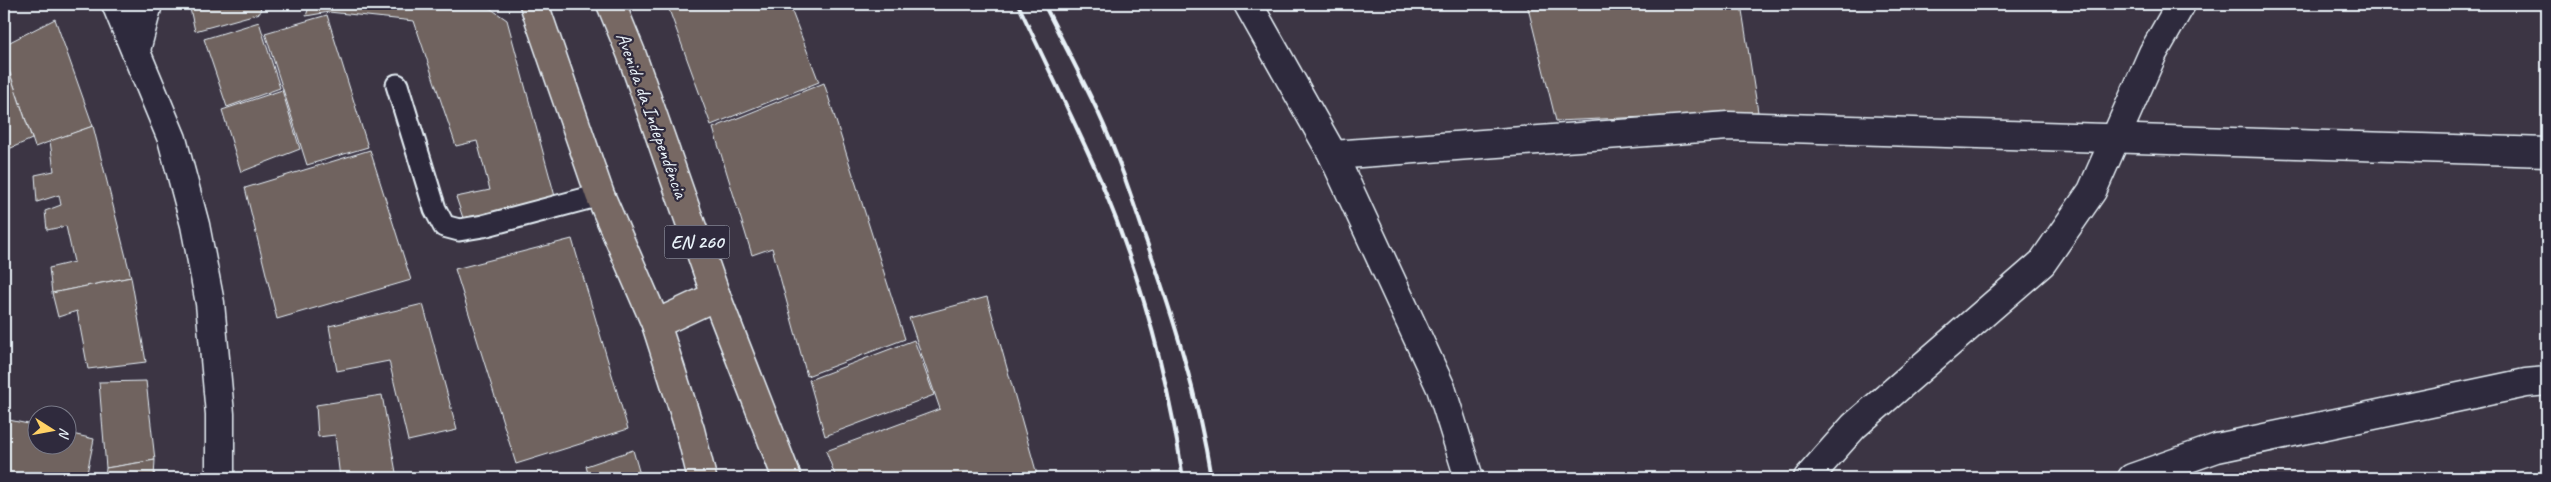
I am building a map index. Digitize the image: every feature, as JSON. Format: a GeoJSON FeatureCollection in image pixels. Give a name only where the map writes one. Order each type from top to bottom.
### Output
{"type":"FeatureCollection","features":[{"type":"Feature","properties":{"kind":"main road"},"geometry":{"type":"LineString","coordinates":[[534,4],[600,195],[656,324],[690,430],[702,478]]}},
{"type":"Feature","properties":{"kind":"main road","name":"Avenida da Independência"},"geometry":{"type":"LineString","coordinates":[[611,4],[631,53],[716,296],[787,478]]}},
{"type":"Feature","properties":{"kind":"main road"},"geometry":{"type":"LineString","coordinates":[[656,324],[716,296]]}},
{"type":"Feature","properties":{"kind":"street"},"geometry":{"type":"LineString","coordinates":[[116,4],[172,139],[195,225],[210,303],[220,414],[220,478]]}},
{"type":"Feature","properties":{"kind":"street"},"geometry":{"type":"LineString","coordinates":[[136,50],[148,4]]}},
{"type":"Feature","properties":{"kind":"street"},"geometry":{"type":"LineString","coordinates":[[1248,4],[1333,155],[1441,388],[1469,478]]}},
{"type":"Feature","properties":{"kind":"street"},"geometry":{"type":"LineString","coordinates":[[1808,478],[1854,426],[2042,263],[2092,191],[2153,53],[2181,4]]}},
{"type":"Feature","properties":{"kind":"street"},"geometry":{"type":"LineString","coordinates":[[1333,155],[1728,126],[2547,152]]}},
{"type":"Feature","properties":{"kind":"street"},"geometry":{"type":"LineString","coordinates":[[2132,478],[2217,448],[2526,383],[2547,381]]}},
{"type":"Feature","properties":{"kind":"lane"},"geometry":{"type":"LineString","coordinates":[[397,85],[435,209],[444,226],[459,230],[483,226],[600,195]]}},
{"type":"Feature","properties":{"kind":"building"},"geometry":{"type":"Polygon","coordinates":[[[189,4],[261,4],[260,13],[195,31],[189,4]]]}},
{"type":"Feature","properties":{"kind":"building"},"geometry":{"type":"Polygon","coordinates":[[[310,4],[484,4],[507,20],[556,200],[465,224],[456,197],[490,190],[477,141],[456,146],[414,21],[329,12],[306,16],[310,4]]]}},
{"type":"Feature","properties":{"kind":"building"},"geometry":{"type":"Polygon","coordinates":[[[667,4],[789,4],[819,82],[711,125],[667,4]]]}},
{"type":"Feature","properties":{"kind":"building"},"geometry":{"type":"Polygon","coordinates":[[[1527,4],[1741,4],[1758,112],[1556,121],[1527,4]]]}},
{"type":"Feature","properties":{"kind":"building"},"geometry":{"type":"Polygon","coordinates":[[[327,15],[368,147],[307,165],[265,33],[327,15]]]}},
{"type":"Feature","properties":{"kind":"building"},"geometry":{"type":"Polygon","coordinates":[[[55,19],[93,126],[35,147],[4,56],[4,45],[55,19]]]}},
{"type":"Feature","properties":{"kind":"building"},"geometry":{"type":"Polygon","coordinates":[[[259,22],[280,88],[227,107],[204,39],[259,22]]]}},
{"type":"Feature","properties":{"kind":"building"},"geometry":{"type":"Polygon","coordinates":[[[4,56],[32,139],[4,151],[4,56]]]}},
{"type":"Feature","properties":{"kind":"building"},"geometry":{"type":"Polygon","coordinates":[[[824,83],[905,339],[807,376],[772,248],[752,255],[713,128],[824,83]]]}},
{"type":"Feature","properties":{"kind":"building"},"geometry":{"type":"Polygon","coordinates":[[[282,90],[300,149],[241,172],[222,110],[282,90]]]}},
{"type":"Feature","properties":{"kind":"building"},"geometry":{"type":"Polygon","coordinates":[[[93,126],[131,277],[52,293],[49,268],[74,262],[66,226],[47,230],[45,211],[61,205],[59,195],[37,202],[35,175],[54,171],[50,141],[93,126]]]}},
{"type":"Feature","properties":{"kind":"building"},"geometry":{"type":"Polygon","coordinates":[[[370,150],[411,280],[277,319],[245,188],[370,150]]]}},
{"type":"Feature","properties":{"kind":"building"},"geometry":{"type":"Polygon","coordinates":[[[572,239],[628,429],[516,464],[455,269],[572,239]]]}},
{"type":"Feature","properties":{"kind":"building"},"geometry":{"type":"Polygon","coordinates":[[[131,277],[146,362],[88,369],[77,311],[58,317],[52,293],[131,277]]]}},
{"type":"Feature","properties":{"kind":"building"},"geometry":{"type":"Polygon","coordinates":[[[987,297],[1038,478],[836,478],[826,451],[940,409],[909,318],[987,297]]]}},
{"type":"Feature","properties":{"kind":"building"},"geometry":{"type":"Polygon","coordinates":[[[423,304],[457,430],[408,441],[389,361],[337,371],[329,326],[423,304]]]}},
{"type":"Feature","properties":{"kind":"building"},"geometry":{"type":"Polygon","coordinates":[[[914,340],[934,395],[825,436],[809,380],[914,340]]]}},
{"type":"Feature","properties":{"kind":"building"},"geometry":{"type":"Polygon","coordinates":[[[146,381],[155,460],[106,468],[99,382],[146,381]]]}},
{"type":"Feature","properties":{"kind":"building"},"geometry":{"type":"Polygon","coordinates":[[[382,395],[397,478],[340,478],[335,435],[318,437],[316,405],[382,395]]]}},
{"type":"Feature","properties":{"kind":"building"},"geometry":{"type":"Polygon","coordinates":[[[4,419],[28,424],[28,454],[78,454],[78,435],[94,439],[86,478],[4,478],[4,419]]]}},
{"type":"Feature","properties":{"kind":"building"},"geometry":{"type":"Polygon","coordinates":[[[633,450],[641,478],[589,478],[586,466],[633,450]]]}},
{"type":"Feature","properties":{"kind":"building"},"geometry":{"type":"Polygon","coordinates":[[[155,460],[154,478],[105,478],[106,468],[155,460]]]}},
{"type":"Feature","properties":{"kind":"railway"},"geometry":{"type":"LineString","coordinates":[[1018,4],[1100,179],[1128,252],[1161,364],[1183,478]]}},
{"type":"Feature","properties":{"kind":"railway"},"geometry":{"type":"LineString","coordinates":[[1044,4],[1098,112],[1129,190],[1184,356],[1206,447],[1211,478]]}}]}
